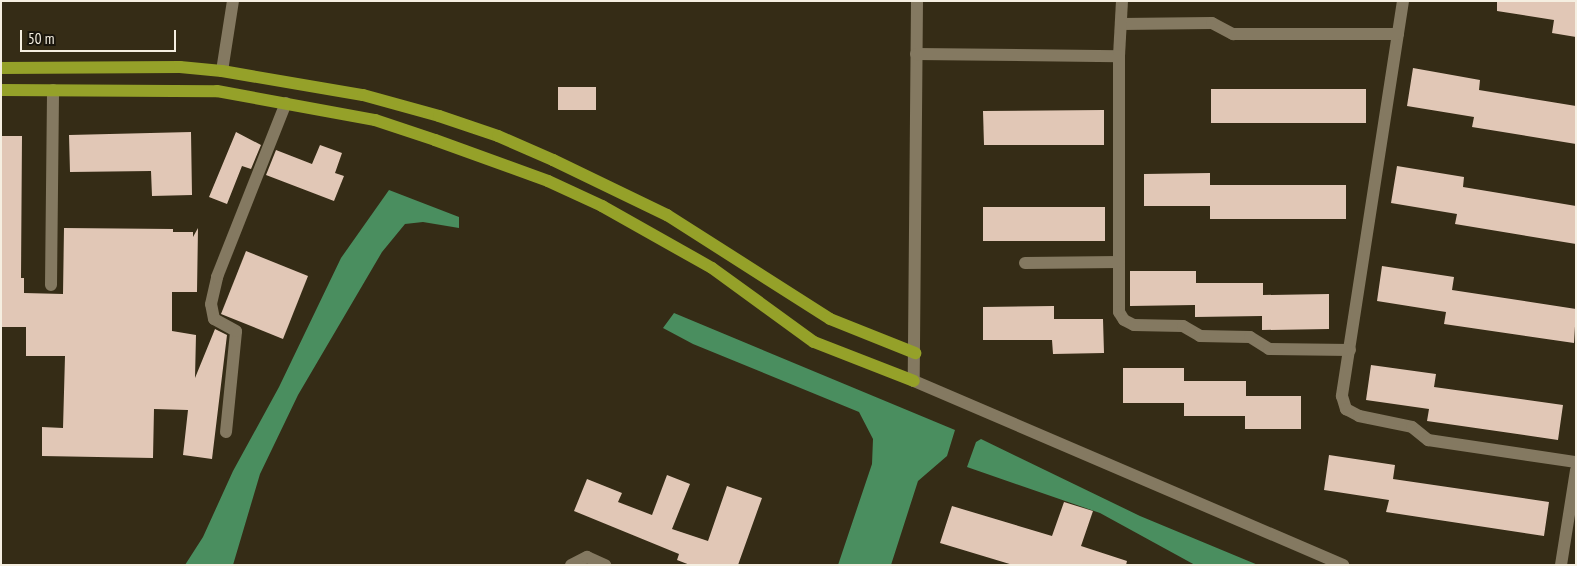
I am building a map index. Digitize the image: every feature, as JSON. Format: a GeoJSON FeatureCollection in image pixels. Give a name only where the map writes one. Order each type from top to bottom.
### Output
{"type":"FeatureCollection","features":[{"type":"Feature","properties":{"kind":"main road"},"geometry":{"type":"LineString","coordinates":[[1,68],[180,67],[222,71],[363,95],[498,136],[667,215],[830,319],[915,353]]}},
{"type":"Feature","properties":{"kind":"main road"},"geometry":{"type":"LineString","coordinates":[[1,90],[192,89],[286,103],[375,120],[548,181],[602,206],[681,250],[814,342],[914,382]]}},
{"type":"Feature","properties":{"kind":"street"},"geometry":{"type":"LineString","coordinates":[[222,71],[232,1]]}},
{"type":"Feature","properties":{"kind":"street"},"geometry":{"type":"LineString","coordinates":[[917,1],[914,382],[1343,565]]}},
{"type":"Feature","properties":{"kind":"street"},"geometry":{"type":"LineString","coordinates":[[1122,1],[1119,56],[1119,312],[1124,320],[1134,325],[1183,326],[1200,336],[1250,338],[1269,349],[1350,350]]}},
{"type":"Feature","properties":{"kind":"street"},"geometry":{"type":"LineString","coordinates":[[1403,1],[1342,396],[1346,409],[1359,416],[1412,426],[1428,440],[1576,462]]}},
{"type":"Feature","properties":{"kind":"street"},"geometry":{"type":"LineString","coordinates":[[1121,24],[1212,23],[1233,34],[1398,34]]}},
{"type":"Feature","properties":{"kind":"street"},"geometry":{"type":"LineString","coordinates":[[916,54],[1119,56]]}},
{"type":"Feature","properties":{"kind":"street"},"geometry":{"type":"LineString","coordinates":[[51,285],[53,90]]}},
{"type":"Feature","properties":{"kind":"street"},"geometry":{"type":"LineString","coordinates":[[226,432],[236,331],[214,319],[211,304],[217,277],[286,103]]}},
{"type":"Feature","properties":{"kind":"street"},"geometry":{"type":"LineString","coordinates":[[1025,263],[1119,262]]}},
{"type":"Feature","properties":{"kind":"street"},"geometry":{"type":"LineString","coordinates":[[1560,565],[1576,470]]}},
{"type":"Feature","properties":{"kind":"street"},"geometry":{"type":"LineString","coordinates":[[571,565],[587,556],[605,565]]}},
{"type":"Feature","properties":{"kind":"shaded area"},"geometry":{"type":"Polygon","coordinates":[[[389,190],[459,217],[459,228],[423,222],[405,224],[382,252],[298,395],[260,474],[233,565],[185,565],[203,537],[233,471],[279,387],[341,258],[389,190]]]}},
{"type":"Feature","properties":{"kind":"shaded area"},"geometry":{"type":"Polygon","coordinates":[[[674,313],[955,430],[947,456],[918,481],[891,565],[838,565],[872,464],[873,439],[859,412],[693,344],[663,328],[674,313]]]}},
{"type":"Feature","properties":{"kind":"shaded area"},"geometry":{"type":"Polygon","coordinates":[[[981,439],[1140,516],[1258,565],[1195,565],[1100,513],[967,467],[976,442],[981,439]]]}},
{"type":"Feature","properties":{"kind":"building"},"geometry":{"type":"Polygon","coordinates":[[[1497,1],[1576,1],[1576,37],[1552,33],[1554,20],[1497,11],[1497,1]]]}},
{"type":"Feature","properties":{"kind":"building"},"geometry":{"type":"Polygon","coordinates":[[[1413,68],[1480,80],[1479,90],[1576,106],[1576,144],[1472,127],[1474,117],[1407,106],[1413,68]]]}},
{"type":"Feature","properties":{"kind":"building"},"geometry":{"type":"Polygon","coordinates":[[[558,87],[596,87],[596,110],[558,110],[558,87]]]}},
{"type":"Feature","properties":{"kind":"building"},"geometry":{"type":"Polygon","coordinates":[[[1211,89],[1366,89],[1366,123],[1211,123],[1211,89]]]}},
{"type":"Feature","properties":{"kind":"building"},"geometry":{"type":"Polygon","coordinates":[[[1104,110],[1104,145],[984,145],[983,111],[1104,110]]]}},
{"type":"Feature","properties":{"kind":"building"},"geometry":{"type":"Polygon","coordinates":[[[191,132],[192,195],[152,196],[151,171],[70,172],[69,135],[191,132]]]}},
{"type":"Feature","properties":{"kind":"building"},"geometry":{"type":"Polygon","coordinates":[[[236,132],[261,145],[251,169],[242,166],[227,204],[209,197],[236,132]]]}},
{"type":"Feature","properties":{"kind":"building"},"geometry":{"type":"Polygon","coordinates":[[[1,136],[22,136],[21,278],[24,278],[24,293],[63,294],[64,228],[173,229],[173,232],[193,232],[193,237],[198,228],[197,292],[172,292],[172,331],[196,335],[195,378],[215,329],[227,335],[212,459],[183,455],[188,410],[154,409],[153,458],[42,456],[42,427],[63,428],[65,356],[26,356],[26,327],[1,327],[1,136]]]}},
{"type":"Feature","properties":{"kind":"building"},"geometry":{"type":"Polygon","coordinates":[[[320,145],[342,153],[335,173],[344,176],[334,201],[266,175],[276,150],[312,164],[320,145]]]}},
{"type":"Feature","properties":{"kind":"building"},"geometry":{"type":"Polygon","coordinates":[[[1397,166],[1464,177],[1463,187],[1576,206],[1576,244],[1455,224],[1457,214],[1391,203],[1397,166]]]}},
{"type":"Feature","properties":{"kind":"building"},"geometry":{"type":"Polygon","coordinates":[[[1210,173],[1210,185],[1346,185],[1346,219],[1210,219],[1210,206],[1144,206],[1144,174],[1210,173]]]}},
{"type":"Feature","properties":{"kind":"building"},"geometry":{"type":"Polygon","coordinates":[[[983,207],[1105,207],[1105,241],[983,241],[983,207]]]}},
{"type":"Feature","properties":{"kind":"building"},"geometry":{"type":"Polygon","coordinates":[[[246,251],[308,276],[283,339],[221,314],[246,251]]]}},
{"type":"Feature","properties":{"kind":"building"},"geometry":{"type":"Polygon","coordinates":[[[1382,266],[1454,277],[1452,290],[1576,309],[1574,343],[1444,324],[1446,312],[1377,301],[1382,266]]]}},
{"type":"Feature","properties":{"kind":"building"},"geometry":{"type":"Polygon","coordinates":[[[1130,271],[1196,271],[1196,283],[1263,283],[1263,295],[1329,294],[1329,329],[1262,330],[1262,316],[1195,317],[1195,305],[1130,306],[1130,271]]]}},
{"type":"Feature","properties":{"kind":"building"},"geometry":{"type":"Polygon","coordinates":[[[1054,306],[1054,319],[1103,319],[1104,353],[1053,354],[1052,340],[983,340],[983,307],[1054,306]]]}},
{"type":"Feature","properties":{"kind":"building"},"geometry":{"type":"Polygon","coordinates":[[[1371,365],[1436,374],[1434,387],[1563,405],[1558,440],[1427,421],[1429,409],[1366,400],[1371,365]]]}},
{"type":"Feature","properties":{"kind":"building"},"geometry":{"type":"Polygon","coordinates":[[[1123,368],[1184,368],[1184,381],[1246,381],[1246,396],[1301,396],[1301,429],[1245,429],[1245,416],[1184,416],[1184,403],[1123,403],[1123,368]]]}},
{"type":"Feature","properties":{"kind":"building"},"geometry":{"type":"Polygon","coordinates":[[[1329,455],[1395,465],[1393,479],[1549,502],[1544,536],[1386,512],[1389,500],[1324,490],[1329,455]]]}},
{"type":"Feature","properties":{"kind":"building"},"geometry":{"type":"Polygon","coordinates":[[[667,475],[690,484],[672,529],[708,541],[727,486],[762,498],[738,565],[690,565],[677,560],[679,554],[574,511],[587,479],[622,493],[618,502],[652,515],[667,475]]]}},
{"type":"Feature","properties":{"kind":"building"},"geometry":{"type":"Polygon","coordinates":[[[1064,502],[1093,511],[1081,546],[1127,561],[1126,565],[1013,565],[940,543],[952,506],[1052,536],[1064,502]]]}}]}
